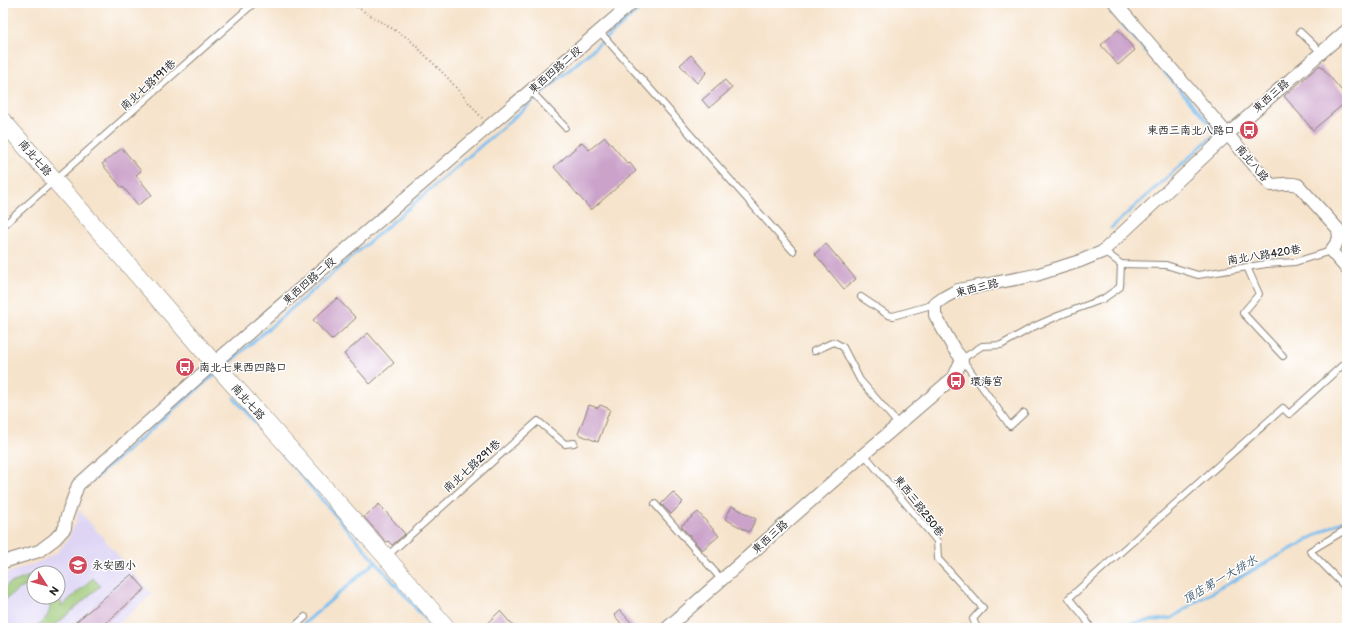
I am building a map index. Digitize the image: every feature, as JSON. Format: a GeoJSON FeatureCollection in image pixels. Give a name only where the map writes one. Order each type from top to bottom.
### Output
{"type":"FeatureCollection","features":[{"type":"Feature","properties":{"kind":"street","name":"東西四路二段"},"geometry":{"type":"LineString","coordinates":[[4,560],[39,551],[55,539],[65,528],[66,519],[78,485],[214,363],[531,92],[632,3]]}},
{"type":"Feature","properties":{"kind":"street","name":"南北八路"},"geometry":{"type":"LineString","coordinates":[[1115,3],[1271,185],[1281,186],[1292,183],[1298,185],[1338,229],[1339,239],[1332,251]]}},
{"type":"Feature","properties":{"kind":"street","name":"東西三路"},"geometry":{"type":"LineString","coordinates":[[935,304],[958,290],[1036,274],[1080,261],[1102,252],[1228,134],[1347,30]]}},
{"type":"Feature","properties":{"kind":"street","name":"南北七路"},"geometry":{"type":"LineString","coordinates":[[3,121],[447,628]]}},
{"type":"Feature","properties":{"kind":"street"},"geometry":{"type":"LineString","coordinates":[[1332,251],[1347,268]]}},
{"type":"Feature","properties":{"kind":"street"},"geometry":{"type":"LineString","coordinates":[[935,304],[935,315],[954,349],[962,359]]}},
{"type":"Feature","properties":{"kind":"street","name":"東西三路"},"geometry":{"type":"LineString","coordinates":[[667,628],[864,454],[954,377],[962,359]]}},
{"type":"Feature","properties":{"kind":"lane","name":"南北七路191巷"},"geometry":{"type":"LineString","coordinates":[[3,226],[254,3]]}},
{"type":"Feature","properties":{"kind":"lane"},"geometry":{"type":"LineString","coordinates":[[600,32],[793,251]]}},
{"type":"Feature","properties":{"kind":"lane"},"geometry":{"type":"LineString","coordinates":[[1300,32],[1321,52]]}},
{"type":"Feature","properties":{"kind":"lane"},"geometry":{"type":"LineString","coordinates":[[531,92],[565,127]]}},
{"type":"Feature","properties":{"kind":"lane","name":"南北八路420巷"},"geometry":{"type":"LineString","coordinates":[[1121,264],[1166,265],[1198,275],[1247,267],[1295,262],[1332,251]]}},
{"type":"Feature","properties":{"kind":"lane"},"geometry":{"type":"LineString","coordinates":[[1024,413],[1010,426],[962,359],[982,346],[1001,345],[1033,327],[1103,299],[1120,287],[1121,264],[1108,254],[1102,252]]}},
{"type":"Feature","properties":{"kind":"lane"},"geometry":{"type":"LineString","coordinates":[[1247,267],[1259,294],[1243,313],[1282,356]]}},
{"type":"Feature","properties":{"kind":"lane"},"geometry":{"type":"LineString","coordinates":[[861,297],[888,315],[893,316],[935,304]]}},
{"type":"Feature","properties":{"kind":"lane"},"geometry":{"type":"LineString","coordinates":[[814,351],[834,342],[843,347],[860,380],[899,425]]}},
{"type":"Feature","properties":{"kind":"lane"},"geometry":{"type":"LineString","coordinates":[[1090,628],[1083,615],[1073,605],[1069,598],[1283,408],[1289,414],[1347,361]]}},
{"type":"Feature","properties":{"kind":"lane","name":"南北七路291巷"},"geometry":{"type":"LineString","coordinates":[[386,557],[538,421],[565,444],[574,443]]}},
{"type":"Feature","properties":{"kind":"lane","name":"東西三路250巷"},"geometry":{"type":"LineString","coordinates":[[864,454],[937,542],[938,559],[983,608],[973,619],[977,628]]}},
{"type":"Feature","properties":{"kind":"lane"},"geometry":{"type":"LineString","coordinates":[[655,504],[722,580]]}},
{"type":"Feature","properties":{"kind":"lane"},"geometry":{"type":"LineString","coordinates":[[1347,532],[1346,530],[1310,551],[1347,589]]}},
{"type":"Feature","properties":{"kind":"lane"},"geometry":{"type":"LineString","coordinates":[[293,628],[305,617]]}},
{"type":"Feature","properties":{"kind":"path"},"geometry":{"type":"LineString","coordinates":[[350,3],[408,38],[447,77],[490,127]]}},
{"type":"Feature","properties":{"kind":"shaded area","name":"永安國小"},"geometry":{"type":"Polygon","coordinates":[[[78,509],[152,594],[114,628],[3,628],[3,575],[26,567],[26,605],[66,605],[66,565],[30,565],[58,552],[68,539],[77,521],[78,509]]]}},
{"type":"Feature","properties":{"kind":"green space"},"geometry":{"type":"Polygon","coordinates":[[[26,578],[26,587],[13,593],[3,602],[3,589],[8,584],[26,578]]]}},
{"type":"Feature","properties":{"kind":"green space"},"geometry":{"type":"Polygon","coordinates":[[[93,578],[100,586],[52,628],[35,628],[48,615],[50,605],[62,606],[66,605],[66,602],[93,578]]]}},
{"type":"Feature","properties":{"kind":"building"},"geometry":{"type":"Polygon","coordinates":[[[1118,30],[1135,50],[1118,65],[1101,45],[1118,30]]]}},
{"type":"Feature","properties":{"kind":"building"},"geometry":{"type":"Polygon","coordinates":[[[691,55],[707,72],[697,83],[680,65],[691,55]]]}},
{"type":"Feature","properties":{"kind":"building"},"geometry":{"type":"Polygon","coordinates":[[[1320,65],[1347,97],[1347,101],[1313,130],[1284,96],[1320,65]]]}},
{"type":"Feature","properties":{"kind":"building"},"geometry":{"type":"Polygon","coordinates":[[[725,80],[732,88],[709,108],[702,100],[725,80]]]}},
{"type":"Feature","properties":{"kind":"building"},"geometry":{"type":"Polygon","coordinates":[[[605,137],[636,171],[591,210],[554,167],[582,142],[589,150],[605,137]]]}},
{"type":"Feature","properties":{"kind":"building"},"geometry":{"type":"Polygon","coordinates":[[[122,148],[141,171],[136,175],[152,195],[138,205],[102,164],[122,148]]]}},
{"type":"Feature","properties":{"kind":"building"},"geometry":{"type":"Polygon","coordinates":[[[826,244],[856,279],[844,289],[815,254],[826,244]]]}},
{"type":"Feature","properties":{"kind":"building"},"geometry":{"type":"Polygon","coordinates":[[[337,298],[356,318],[332,340],[313,320],[337,298]]]}},
{"type":"Feature","properties":{"kind":"building"},"geometry":{"type":"Polygon","coordinates":[[[368,333],[394,363],[370,384],[344,354],[368,333]]]}},
{"type":"Feature","properties":{"kind":"building"},"geometry":{"type":"Polygon","coordinates":[[[589,405],[598,408],[600,405],[610,409],[598,442],[578,434],[589,405]]]}},
{"type":"Feature","properties":{"kind":"building"},"geometry":{"type":"Polygon","coordinates":[[[673,492],[683,502],[671,514],[661,504],[673,492]]]}},
{"type":"Feature","properties":{"kind":"building"},"geometry":{"type":"Polygon","coordinates":[[[379,504],[405,534],[392,545],[388,541],[386,542],[364,517],[379,504]]]}},
{"type":"Feature","properties":{"kind":"building"},"geometry":{"type":"Polygon","coordinates":[[[732,506],[756,519],[749,532],[725,519],[732,506]]]}},
{"type":"Feature","properties":{"kind":"building"},"geometry":{"type":"Polygon","coordinates":[[[698,512],[719,536],[702,550],[681,526],[698,512]]]}},
{"type":"Feature","properties":{"kind":"building"},"geometry":{"type":"Polygon","coordinates":[[[132,574],[145,589],[100,628],[69,628],[132,574]]]}},
{"type":"Feature","properties":{"kind":"building"},"geometry":{"type":"Polygon","coordinates":[[[620,610],[636,628],[625,628],[614,615],[620,610]]]}},
{"type":"Feature","properties":{"kind":"building"},"geometry":{"type":"Polygon","coordinates":[[[500,611],[515,628],[482,628],[500,611]]]}},
{"type":"Feature","properties":{"kind":"waterway"},"geometry":{"type":"LineString","coordinates":[[225,366],[647,3]]}},
{"type":"Feature","properties":{"kind":"waterway"},"geometry":{"type":"LineString","coordinates":[[1104,3],[1217,132],[1111,228]]}},
{"type":"Feature","properties":{"kind":"waterway"},"geometry":{"type":"LineString","coordinates":[[93,480],[216,373]]}},
{"type":"Feature","properties":{"kind":"waterway"},"geometry":{"type":"LineString","coordinates":[[234,398],[433,628]]}},
{"type":"Feature","properties":{"kind":"waterway","name":"頂店第一大排水"},"geometry":{"type":"LineString","coordinates":[[1092,628],[1172,618],[1199,600],[1347,518]]}},
{"type":"Feature","properties":{"kind":"waterway"},"geometry":{"type":"LineString","coordinates":[[299,628],[375,562]]}},
{"type":"Feature","properties":{"kind":"place","name":"東西三南北八路口"},"geometry":{"type":"Point","coordinates":[1249,130]}},
{"type":"Feature","properties":{"kind":"place","name":"南北七東西四路口"},"geometry":{"type":"Point","coordinates":[185,367]}},
{"type":"Feature","properties":{"kind":"place","name":"環海宮"},"geometry":{"type":"Point","coordinates":[956,381]}},
{"type":"Feature","properties":{"kind":"place","name":"永安國小"},"geometry":{"type":"Point","coordinates":[78,565]}}]}
